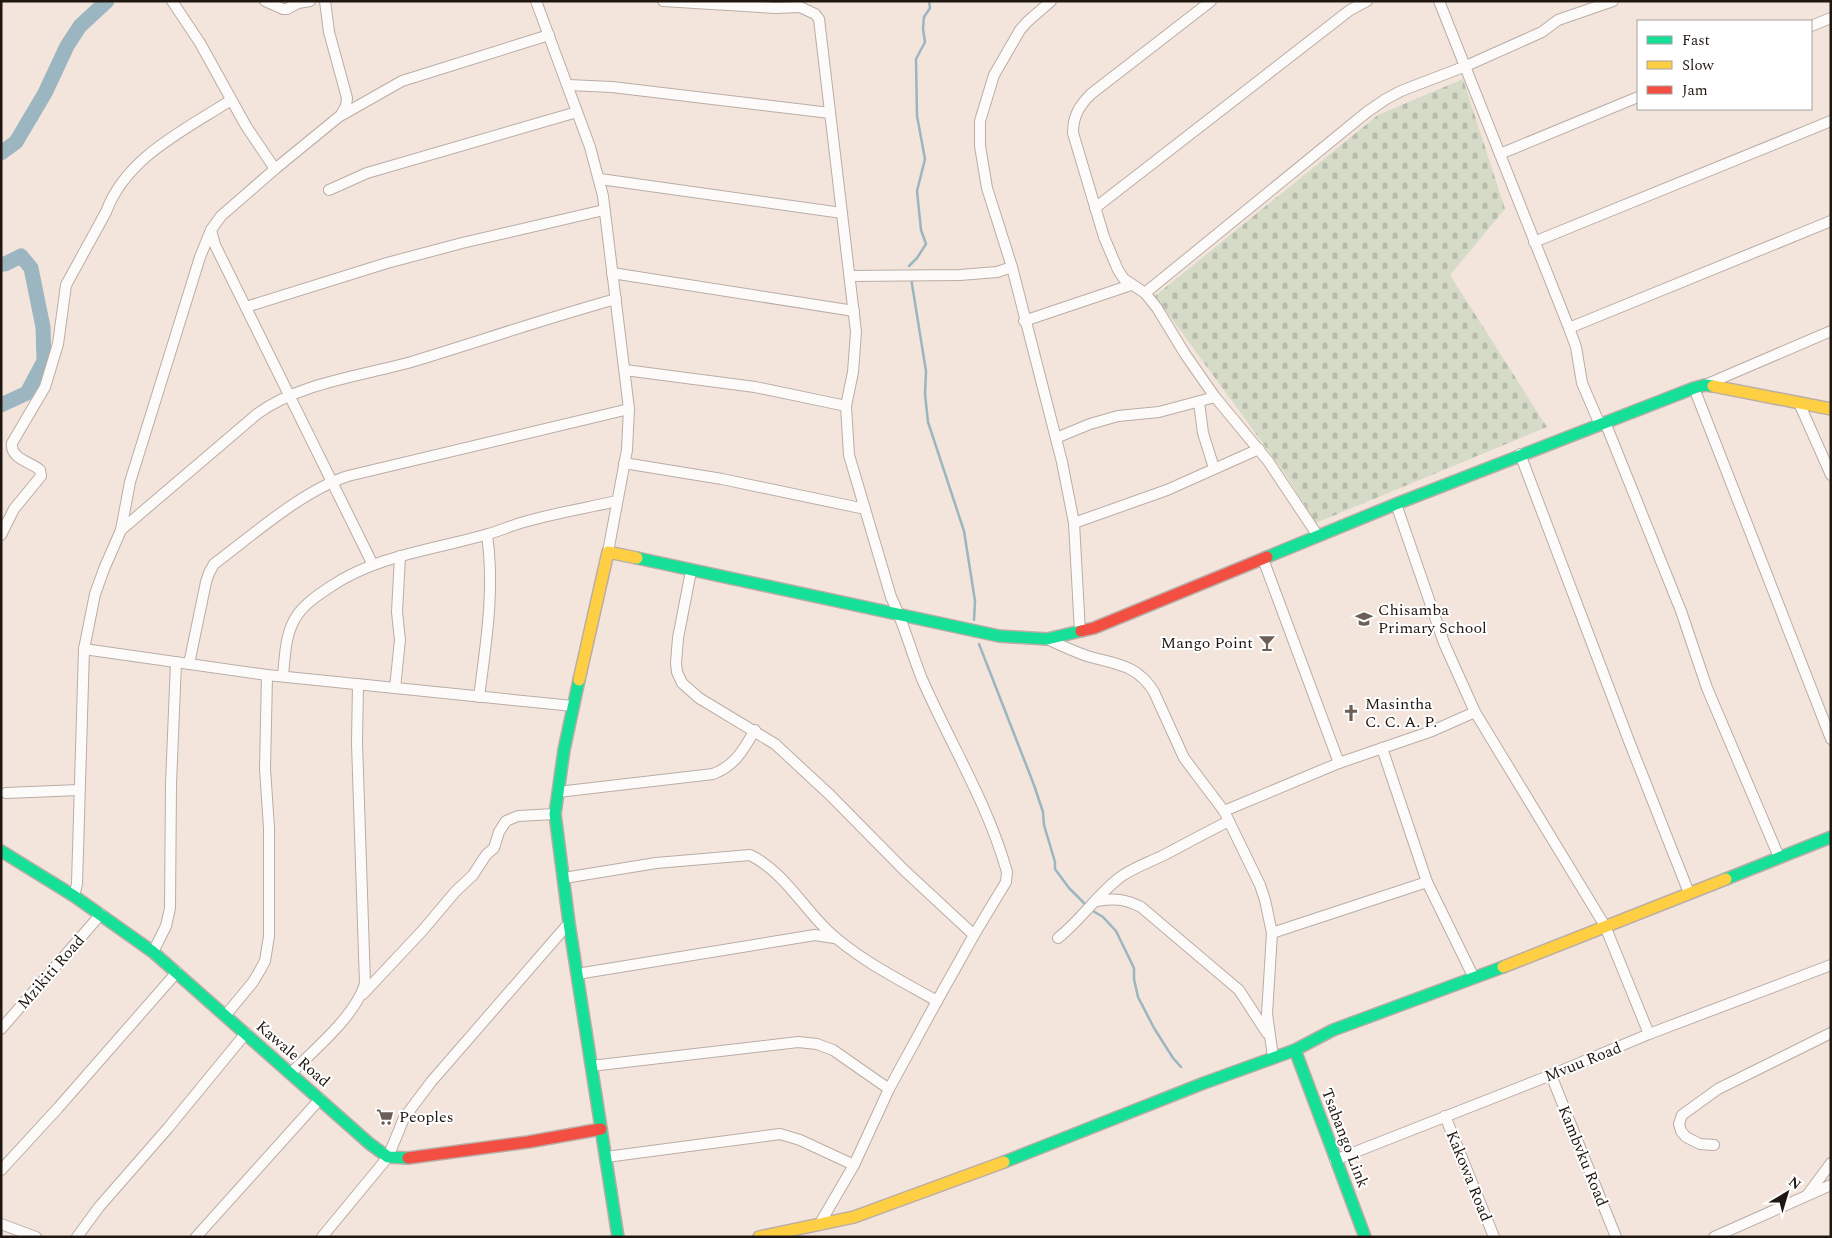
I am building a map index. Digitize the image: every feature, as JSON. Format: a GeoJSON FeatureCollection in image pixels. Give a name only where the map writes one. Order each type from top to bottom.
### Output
{"type":"FeatureCollection","features":[{"type":"Feature","properties":{"kind":"street"},"geometry":{"type":"LineString","coordinates":[[172,1],[200,43],[246,126],[276,168]]}},
{"type":"Feature","properties":{"kind":"street"},"geometry":{"type":"LineString","coordinates":[[265,1],[283,9],[310,1]]}},
{"type":"Feature","properties":{"kind":"street"},"geometry":{"type":"LineString","coordinates":[[326,1],[329,32],[347,98],[346,106],[341,115]]}},
{"type":"Feature","properties":{"kind":"street"},"geometry":{"type":"LineString","coordinates":[[536,1],[568,85],[600,179],[629,409],[628,439],[608,552],[573,706],[555,814],[569,923],[618,1237]]}},
{"type":"Feature","properties":{"kind":"street"},"geometry":{"type":"LineString","coordinates":[[663,1],[743,3],[776,8],[800,7],[816,14],[818,19],[856,332],[856,352],[846,406],[849,455],[891,597],[900,615],[905,636],[923,680],[983,806],[1007,872],[1006,882],[937,1001],[890,1089],[854,1165],[819,1225]]}},
{"type":"Feature","properties":{"kind":"street"},"geometry":{"type":"LineString","coordinates":[[1051,1],[1023,26],[994,75],[980,121],[980,157],[987,188],[1012,267],[1024,321],[1062,462],[1074,523],[1080,632]]}},
{"type":"Feature","properties":{"kind":"street"},"geometry":{"type":"LineString","coordinates":[[1211,1],[1099,88],[1079,106],[1073,124],[1073,133],[1112,257],[1124,279],[1144,293],[1157,308],[1184,354],[1215,397],[1259,449],[1318,536]]}},
{"type":"Feature","properties":{"kind":"street"},"geometry":{"type":"LineString","coordinates":[[1096,208],[1350,10],[1367,1]]}},
{"type":"Feature","properties":{"kind":"street"},"geometry":{"type":"LineString","coordinates":[[1439,1],[1569,328],[1576,347],[1582,382],[1603,423],[1681,611],[1707,688],[1780,857]]}},
{"type":"Feature","properties":{"kind":"street"},"geometry":{"type":"LineString","coordinates":[[1144,293],[1373,107],[1401,91],[1466,66],[1542,32],[1558,20],[1613,1]]}},
{"type":"Feature","properties":{"kind":"street"},"geometry":{"type":"LineString","coordinates":[[1812,26],[1831,18]]}},
{"type":"Feature","properties":{"kind":"street"},"geometry":{"type":"LineString","coordinates":[[74,896],[77,884],[84,649],[95,594],[121,530],[130,482],[200,257],[211,230],[221,216],[341,115],[402,81],[548,35]]}},
{"type":"Feature","properties":{"kind":"street"},"geometry":{"type":"LineString","coordinates":[[568,85],[612,87],[830,114]]}},
{"type":"Feature","properties":{"kind":"street"},"geometry":{"type":"LineString","coordinates":[[1500,154],[1637,97]]}},
{"type":"Feature","properties":{"kind":"street"},"geometry":{"type":"LineString","coordinates":[[1,535],[14,509],[41,476],[40,470],[35,465],[14,454],[11,448],[12,444],[45,387],[58,344],[66,285],[111,200],[130,171],[158,147],[232,100]]}},
{"type":"Feature","properties":{"kind":"street"},"geometry":{"type":"LineString","coordinates":[[329,190],[367,173],[577,112]]}},
{"type":"Feature","properties":{"kind":"street"},"geometry":{"type":"LineString","coordinates":[[1534,242],[1831,121]]}},
{"type":"Feature","properties":{"kind":"street"},"geometry":{"type":"LineString","coordinates":[[600,179],[842,213]]}},
{"type":"Feature","properties":{"kind":"street"},"geometry":{"type":"LineString","coordinates":[[246,307],[387,263],[462,243],[604,210]]}},
{"type":"Feature","properties":{"kind":"street"},"geometry":{"type":"LineString","coordinates":[[1569,328],[1831,220]]}},
{"type":"Feature","properties":{"kind":"street"},"geometry":{"type":"LineString","coordinates":[[211,230],[212,237],[373,564]]}},
{"type":"Feature","properties":{"kind":"street"},"geometry":{"type":"LineString","coordinates":[[850,276],[960,275],[997,272],[1012,267]]}},
{"type":"Feature","properties":{"kind":"street"},"geometry":{"type":"LineString","coordinates":[[612,274],[854,311]]}},
{"type":"Feature","properties":{"kind":"street"},"geometry":{"type":"LineString","coordinates":[[1024,321],[1131,285]]}},
{"type":"Feature","properties":{"kind":"street"},"geometry":{"type":"LineString","coordinates":[[121,530],[268,406],[290,396],[345,378],[409,362],[616,299]]}},
{"type":"Feature","properties":{"kind":"street"},"geometry":{"type":"LineString","coordinates":[[608,552],[999,636],[1047,639],[1094,628],[1520,454],[1699,386],[1831,331]]}},
{"type":"Feature","properties":{"kind":"street"},"geometry":{"type":"LineString","coordinates":[[625,370],[755,387],[846,406]]}},
{"type":"Feature","properties":{"kind":"street"},"geometry":{"type":"LineString","coordinates":[[1699,386],[1734,389],[1831,409]]}},
{"type":"Feature","properties":{"kind":"street"},"geometry":{"type":"LineString","coordinates":[[1699,386],[1831,739]]}},
{"type":"Feature","properties":{"kind":"street"},"geometry":{"type":"LineString","coordinates":[[1056,438],[1090,424],[1118,416],[1159,412],[1215,397]]}},
{"type":"Feature","properties":{"kind":"street"},"geometry":{"type":"LineString","coordinates":[[1199,402],[1203,433],[1214,468]]}},
{"type":"Feature","properties":{"kind":"street"},"geometry":{"type":"LineString","coordinates":[[1799,403],[1831,475]]}},
{"type":"Feature","properties":{"kind":"street"},"geometry":{"type":"LineString","coordinates":[[189,664],[208,578],[214,564],[302,498],[332,481],[374,469],[629,409]]}},
{"type":"Feature","properties":{"kind":"street"},"geometry":{"type":"LineString","coordinates":[[1074,523],[1167,490],[1259,449]]}},
{"type":"Feature","properties":{"kind":"street"},"geometry":{"type":"LineString","coordinates":[[1520,454],[1689,893]]}},
{"type":"Feature","properties":{"kind":"street"},"geometry":{"type":"LineString","coordinates":[[624,463],[722,479],[865,509]]}},
{"type":"Feature","properties":{"kind":"street"},"geometry":{"type":"LineString","coordinates":[[283,676],[288,636],[292,623],[299,613],[317,596],[345,577],[373,564],[400,556],[487,535],[526,522],[617,501]]}},
{"type":"Feature","properties":{"kind":"street"},"geometry":{"type":"LineString","coordinates":[[1396,504],[1444,643],[1475,712],[1605,926],[1650,1034]]}},
{"type":"Feature","properties":{"kind":"street"},"geometry":{"type":"LineString","coordinates":[[479,697],[489,620],[490,554],[487,535]]}},
{"type":"Feature","properties":{"kind":"street"},"geometry":{"type":"LineString","coordinates":[[395,688],[400,640],[397,612],[400,556]]}},
{"type":"Feature","properties":{"kind":"street"},"geometry":{"type":"LineString","coordinates":[[1263,558],[1339,763]]}},
{"type":"Feature","properties":{"kind":"street"},"geometry":{"type":"LineString","coordinates":[[691,571],[678,638],[676,663],[677,672],[682,683],[694,694],[775,744],[905,871],[974,935]]}},
{"type":"Feature","properties":{"kind":"street"},"geometry":{"type":"LineString","coordinates":[[1047,639],[1073,651],[1130,668],[1148,682],[1184,758],[1224,811],[1260,885],[1270,915],[1272,933],[1267,1014],[1273,1057]]}},
{"type":"Feature","properties":{"kind":"street"},"geometry":{"type":"LineString","coordinates":[[84,649],[267,675],[573,706]]}},
{"type":"Feature","properties":{"kind":"street"},"geometry":{"type":"LineString","coordinates":[[153,952],[166,926],[170,908],[170,784],[176,662]]}},
{"type":"Feature","properties":{"kind":"street"},"geometry":{"type":"LineString","coordinates":[[225,1016],[259,972],[266,956],[269,936],[269,828],[266,768],[267,675]]}},
{"type":"Feature","properties":{"kind":"street"},"geometry":{"type":"LineString","coordinates":[[358,684],[358,764],[366,971],[362,996]]}},
{"type":"Feature","properties":{"kind":"street"},"geometry":{"type":"LineString","coordinates":[[1224,811],[1339,763],[1432,731],[1475,712]]}},
{"type":"Feature","properties":{"kind":"street"},"geometry":{"type":"LineString","coordinates":[[558,792],[713,774],[731,765],[755,730]]}},
{"type":"Feature","properties":{"kind":"street"},"geometry":{"type":"LineString","coordinates":[[1382,748],[1427,882],[1474,978]]}},
{"type":"Feature","properties":{"kind":"street"},"geometry":{"type":"LineString","coordinates":[[6,793],[79,790]]}},
{"type":"Feature","properties":{"kind":"street"},"geometry":{"type":"LineString","coordinates":[[291,1073],[347,1016],[362,996],[455,892],[473,875],[486,855],[494,848],[499,832],[506,821],[518,816],[555,814]]}},
{"type":"Feature","properties":{"kind":"street"},"geometry":{"type":"LineString","coordinates":[[1058,938],[1079,920],[1110,886],[1130,871],[1229,821]]}},
{"type":"Feature","properties":{"kind":"street"},"geometry":{"type":"LineString","coordinates":[[760,1237],[861,1215],[966,1177],[1294,1050],[1333,1030],[1474,978],[1831,837]]}},
{"type":"Feature","properties":{"kind":"street","name":"Kawale Road"},"geometry":{"type":"LineString","coordinates":[[1,851],[74,896],[153,952],[370,1144],[388,1157]]}},
{"type":"Feature","properties":{"kind":"street"},"geometry":{"type":"LineString","coordinates":[[564,878],[656,862],[750,855],[758,859],[778,876],[837,939],[884,971],[937,1001]]}},
{"type":"Feature","properties":{"kind":"street"},"geometry":{"type":"LineString","coordinates":[[1272,933],[1427,882]]}},
{"type":"Feature","properties":{"kind":"street"},"geometry":{"type":"LineString","coordinates":[[1097,901],[1114,898],[1131,902],[1165,926],[1239,990],[1272,1042]]}},
{"type":"Feature","properties":{"kind":"street","name":"Mzikiti Road"},"geometry":{"type":"LineString","coordinates":[[1,1029],[101,914]]}},
{"type":"Feature","properties":{"kind":"street"},"geometry":{"type":"LineString","coordinates":[[326,1235],[388,1157],[404,1118],[430,1082],[569,923]]}},
{"type":"Feature","properties":{"kind":"street"},"geometry":{"type":"LineString","coordinates":[[578,974],[815,935],[837,939]]}},
{"type":"Feature","properties":{"kind":"street","name":"Mvuu Road"},"geometry":{"type":"LineString","coordinates":[[1335,1160],[1650,1034],[1831,965]]}},
{"type":"Feature","properties":{"kind":"street"},"geometry":{"type":"LineString","coordinates":[[1,1170],[177,972]]}},
{"type":"Feature","properties":{"kind":"street"},"geometry":{"type":"LineString","coordinates":[[77,1237],[99,1207],[168,1128],[246,1033]]}},
{"type":"Feature","properties":{"kind":"street"},"geometry":{"type":"LineString","coordinates":[[1714,1145],[1700,1144],[1686,1137],[1681,1131],[1679,1124],[1682,1115],[1718,1089],[1831,1033]]}},
{"type":"Feature","properties":{"kind":"street"},"geometry":{"type":"LineString","coordinates":[[591,1066],[798,1042],[817,1044],[833,1050],[890,1089]]}},
{"type":"Feature","properties":{"kind":"street","name":"Tsabango Link"},"geometry":{"type":"LineString","coordinates":[[1294,1050],[1365,1237]]}},
{"type":"Feature","properties":{"kind":"street","name":"Kambvku Road"},"geometry":{"type":"LineString","coordinates":[[1551,1075],[1616,1237]]}},
{"type":"Feature","properties":{"kind":"street"},"geometry":{"type":"LineString","coordinates":[[196,1237],[320,1099]]}},
{"type":"Feature","properties":{"kind":"street","name":"Kakowa Road"},"geometry":{"type":"LineString","coordinates":[[1445,1116],[1494,1237]]}},
{"type":"Feature","properties":{"kind":"street"},"geometry":{"type":"LineString","coordinates":[[388,1157],[406,1158],[470,1150],[601,1129]]}},
{"type":"Feature","properties":{"kind":"street"},"geometry":{"type":"LineString","coordinates":[[606,1158],[780,1134],[800,1140],[854,1165]]}},
{"type":"Feature","properties":{"kind":"street"},"geometry":{"type":"LineString","coordinates":[[1807,1195],[1831,1164]]}},
{"type":"Feature","properties":{"kind":"street"},"geometry":{"type":"LineString","coordinates":[[1714,1237],[1831,1186]]}},
{"type":"Feature","properties":{"kind":"street"},"geometry":{"type":"LineString","coordinates":[[1,1224],[36,1237]]}},
{"type":"Feature","properties":{"kind":"green space"},"geometry":{"type":"Polygon","coordinates":[[[1463,79],[1505,209],[1450,275],[1547,427],[1316,523],[1286,475],[1155,296],[1378,115],[1463,79]]]}},
{"type":"Feature","properties":{"kind":"waterway"},"geometry":{"type":"LineString","coordinates":[[1,153],[16,142],[45,93],[67,46],[80,26],[107,1]]}},
{"type":"Feature","properties":{"kind":"waterway"},"geometry":{"type":"LineString","coordinates":[[909,266],[926,244],[921,230],[917,191],[925,159],[917,116],[916,59],[925,42],[924,17],[930,8],[929,1]]}},
{"type":"Feature","properties":{"kind":"waterway"},"geometry":{"type":"LineString","coordinates":[[1,264],[21,256],[31,268],[43,327],[44,361],[27,393],[1,405]]}},
{"type":"Feature","properties":{"kind":"waterway"},"geometry":{"type":"LineString","coordinates":[[911,278],[926,371],[925,394],[928,422],[964,531],[975,601],[974,620]]}},
{"type":"Feature","properties":{"kind":"waterway"},"geometry":{"type":"LineString","coordinates":[[979,644],[1034,785],[1043,812],[1044,825],[1055,862],[1055,869],[1069,888],[1087,906]]}},
{"type":"Feature","properties":{"kind":"waterway"},"geometry":{"type":"LineString","coordinates":[[1093,911],[1103,917],[1116,931],[1134,968],[1134,979],[1138,997],[1154,1028],[1181,1067]]}},
{"type":"Feature","properties":{"kind":"traffic: fast"},"geometry":{"type":"LineString","coordinates":[[1267,557],[1396,504],[1694,388],[1705,385],[1713,386]]}},
{"type":"Feature","properties":{"kind":"traffic: fast"},"geometry":{"type":"LineString","coordinates":[[637,558],[999,636],[1047,639],[1081,631]]}},
{"type":"Feature","properties":{"kind":"traffic: fast"},"geometry":{"type":"LineString","coordinates":[[579,680],[564,750],[555,814],[569,923],[618,1237]]}},
{"type":"Feature","properties":{"kind":"traffic: fast"},"geometry":{"type":"LineString","coordinates":[[1726,879],[1831,837]]}},
{"type":"Feature","properties":{"kind":"traffic: fast"},"geometry":{"type":"LineString","coordinates":[[1,851],[74,896],[153,952],[370,1144],[388,1157],[408,1158]]}},
{"type":"Feature","properties":{"kind":"traffic: fast"},"geometry":{"type":"LineString","coordinates":[[1004,1162],[1204,1083],[1295,1050],[1333,1030],[1503,967]]}},
{"type":"Feature","properties":{"kind":"traffic: fast"},"geometry":{"type":"LineString","coordinates":[[1295,1050],[1365,1237]]}},
{"type":"Feature","properties":{"kind":"traffic: slow"},"geometry":{"type":"LineString","coordinates":[[1713,386],[1831,409]]}},
{"type":"Feature","properties":{"kind":"traffic: slow"},"geometry":{"type":"LineString","coordinates":[[579,680],[608,552],[637,558]]}},
{"type":"Feature","properties":{"kind":"traffic: slow"},"geometry":{"type":"LineString","coordinates":[[1503,967],[1726,879]]}},
{"type":"Feature","properties":{"kind":"traffic: slow"},"geometry":{"type":"LineString","coordinates":[[759,1237],[854,1217],[1004,1162]]}},
{"type":"Feature","properties":{"kind":"traffic: jam"},"geometry":{"type":"LineString","coordinates":[[1081,631],[1094,628],[1267,557]]}},
{"type":"Feature","properties":{"kind":"traffic: jam"},"geometry":{"type":"LineString","coordinates":[[408,1158],[528,1142],[601,1129]]}},
{"type":"Feature","properties":{"kind":"place","name":"Chisamba Primary School"},"geometry":{"type":"Point","coordinates":[1364,619]}},
{"type":"Feature","properties":{"kind":"place","name":"Mango Point"},"geometry":{"type":"Point","coordinates":[1267,643]}},
{"type":"Feature","properties":{"kind":"place","name":"Masintha C. C. A. P."},"geometry":{"type":"Point","coordinates":[1351,713]}},
{"type":"Feature","properties":{"kind":"place","name":"Peoples"},"geometry":{"type":"Point","coordinates":[385,1117]}}]}
